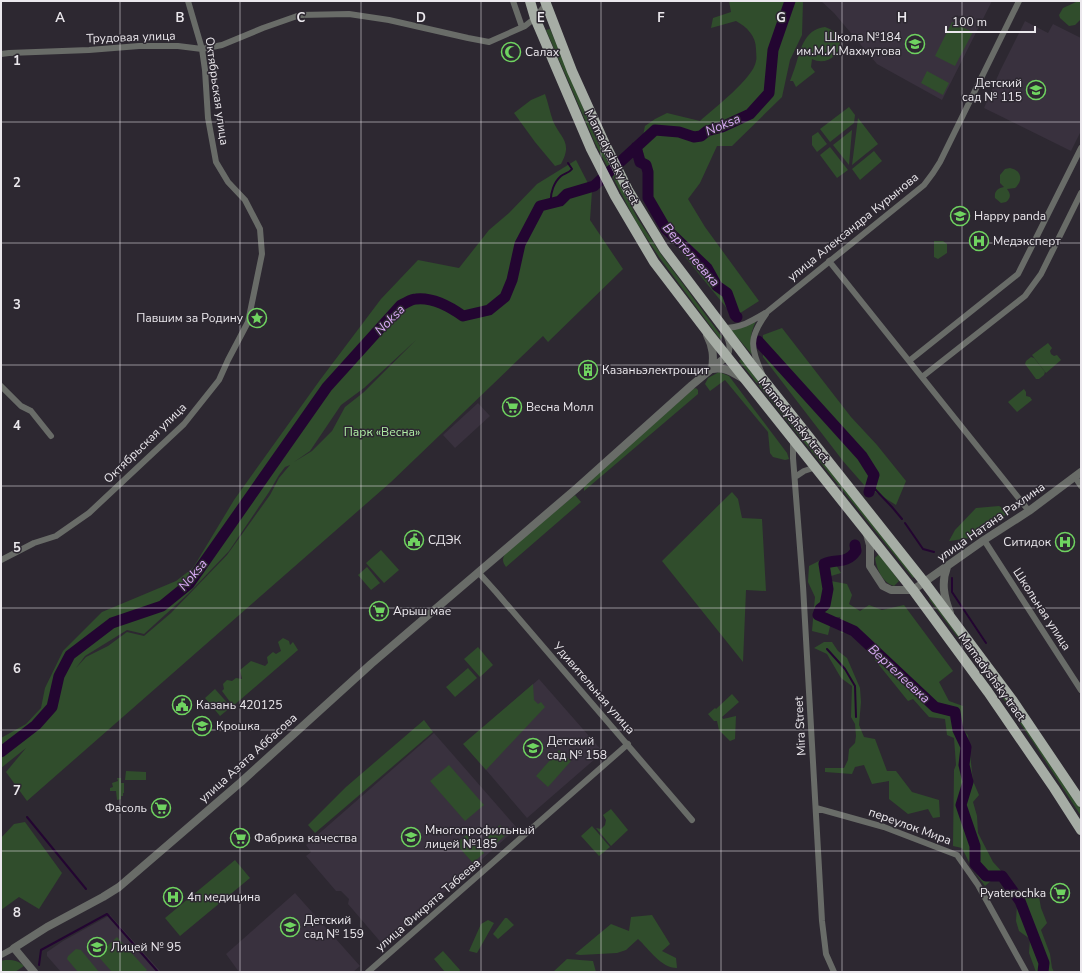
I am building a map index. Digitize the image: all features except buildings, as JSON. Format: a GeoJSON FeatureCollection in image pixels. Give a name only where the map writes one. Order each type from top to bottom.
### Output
{"type":"FeatureCollection","features":[{"type":"Feature","properties":{"kind":"main road","name":"Mamadyshsky tract"},"geometry":{"type":"LineString","coordinates":[[530,1],[535,18],[591,149],[615,196],[654,262],[793,440],[913,590],[988,692],[1081,830]]}},
{"type":"Feature","properties":{"kind":"main road","name":"Mamadyshsky tract"},"geometry":{"type":"LineString","coordinates":[[546,2],[572,71],[604,142],[628,190],[664,249],[723,328],[925,583],[1013,701],[1081,802]]}},
{"type":"Feature","properties":{"kind":"street","name":"Октябрьская улица"},"geometry":{"type":"LineString","coordinates":[[1,560],[34,543],[56,536],[89,513],[184,424],[219,380],[248,322],[262,254],[260,229],[245,200],[228,182],[216,162],[208,118],[202,49],[188,1]]}},
{"type":"Feature","properties":{"kind":"street"},"geometry":{"type":"LineString","coordinates":[[512,1],[522,27]]}},
{"type":"Feature","properties":{"kind":"street","name":"улица Александра Курынова"},"geometry":{"type":"LineString","coordinates":[[723,328],[738,327],[767,312],[924,185],[940,162],[1019,1]]}},
{"type":"Feature","properties":{"kind":"street","name":"Трудовая улица"},"geometry":{"type":"LineString","coordinates":[[1,54],[140,46],[178,46],[202,49],[222,45],[300,15],[349,14],[389,20],[489,42],[522,27],[535,18],[546,2]]}},
{"type":"Feature","properties":{"kind":"street"},"geometry":{"type":"LineString","coordinates":[[909,361],[1018,274],[1081,148]]}},
{"type":"Feature","properties":{"kind":"street"},"geometry":{"type":"LineString","coordinates":[[922,377],[1030,290],[1041,274],[1081,193]]}},
{"type":"Feature","properties":{"kind":"street"},"geometry":{"type":"LineString","coordinates":[[829,261],[1029,511]]}},
{"type":"Feature","properties":{"kind":"street","name":"улица Александра Курынова"},"geometry":{"type":"LineString","coordinates":[[767,312],[755,331],[753,341],[753,350],[767,384]]}},
{"type":"Feature","properties":{"kind":"street"},"geometry":{"type":"LineString","coordinates":[[700,322],[711,344],[714,357],[712,369],[719,368],[728,370],[748,382]]}},
{"type":"Feature","properties":{"kind":"street"},"geometry":{"type":"LineString","coordinates":[[723,328],[730,346],[730,351],[727,356]]}},
{"type":"Feature","properties":{"kind":"street","name":"улица Азата Аббасова"},"geometry":{"type":"LineString","coordinates":[[1,955],[119,887],[242,782],[371,664],[577,488],[727,356]]}},
{"type":"Feature","properties":{"kind":"street"},"geometry":{"type":"LineString","coordinates":[[1,386],[21,406],[31,411],[51,436]]}},
{"type":"Feature","properties":{"kind":"street","name":"Mira Street"},"geometry":{"type":"LineString","coordinates":[[793,440],[793,458],[804,602],[822,921],[826,954],[834,972]]}},
{"type":"Feature","properties":{"kind":"street"},"geometry":{"type":"LineString","coordinates":[[795,477],[804,471],[816,467]]}},
{"type":"Feature","properties":{"kind":"street"},"geometry":{"type":"LineString","coordinates":[[1078,474],[1081,486]]}},
{"type":"Feature","properties":{"kind":"street","name":"улица Натана Рахлина"},"geometry":{"type":"LineString","coordinates":[[913,590],[984,540],[1029,511],[1078,474]]}},
{"type":"Feature","properties":{"kind":"street"},"geometry":{"type":"LineString","coordinates":[[864,527],[870,545],[870,566],[883,586],[891,590],[913,590]]}},
{"type":"Feature","properties":{"kind":"street","name":"Школьная улица"},"geometry":{"type":"LineString","coordinates":[[984,540],[1081,690]]}},
{"type":"Feature","properties":{"kind":"street"},"geometry":{"type":"LineString","coordinates":[[947,567],[944,576],[943,589],[945,600],[952,619]]}},
{"type":"Feature","properties":{"kind":"street","name":"Удивительная улица"},"geometry":{"type":"LineString","coordinates":[[478,572],[692,820]]}},
{"type":"Feature","properties":{"kind":"street","name":"улица Фикрята Табеева"},"geometry":{"type":"LineString","coordinates":[[368,972],[628,744]]}},
{"type":"Feature","properties":{"kind":"street","name":"переулок Мира"},"geometry":{"type":"LineString","coordinates":[[816,808],[884,827],[957,855],[978,885],[1026,972]]}},
{"type":"Feature","properties":{"kind":"street"},"geometry":{"type":"LineString","coordinates":[[14,948],[34,972]]}},
{"type":"Feature","properties":{"kind":"shaded area","name":"Школа №184 им.М.И.Махмутова"},"geometry":{"type":"Polygon","coordinates":[[[821,1],[992,1],[942,100],[877,64],[834,13],[821,1]]]}},
{"type":"Feature","properties":{"kind":"shaded area","name":"Детский сад № 115"},"geometry":{"type":"Polygon","coordinates":[[[1025,21],[1048,33],[1053,24],[1081,38],[1081,131],[1071,151],[984,108],[1000,71],[1025,21]]]}},
{"type":"Feature","properties":{"kind":"shaded area"},"geometry":{"type":"Polygon","coordinates":[[[478,403],[490,416],[455,448],[443,435],[478,403]]]}},
{"type":"Feature","properties":{"kind":"shaded area","name":"Детский сад № 158"},"geometry":{"type":"Polygon","coordinates":[[[539,679],[603,752],[527,818],[464,744],[539,679]]]}},
{"type":"Feature","properties":{"kind":"shaded area","name":"Многопрофильный лицей №185"},"geometry":{"type":"Polygon","coordinates":[[[434,733],[517,828],[384,946],[348,904],[349,899],[341,891],[336,891],[306,856],[311,852],[306,845],[434,733]]]}},
{"type":"Feature","properties":{"kind":"shaded area","name":"Детский сад № 159"},"geometry":{"type":"Polygon","coordinates":[[[295,893],[360,966],[353,972],[239,972],[226,954],[295,893]]]}},
{"type":"Feature","properties":{"kind":"shaded area","name":"Лицей № 95"},"geometry":{"type":"Polygon","coordinates":[[[110,915],[161,972],[61,972],[47,956],[47,952],[63,941],[110,915]]]}},
{"type":"Feature","properties":{"kind":"green space"},"geometry":{"type":"Polygon","coordinates":[[[729,1],[803,1],[802,35],[790,60],[782,97],[732,146],[717,146],[700,183],[688,199],[705,227],[759,301],[734,317],[664,231],[643,192],[647,165],[641,145],[645,126],[655,119],[667,113],[700,121],[741,84],[754,68],[756,61],[756,44],[753,36],[744,26],[736,21],[711,28],[713,18],[731,12],[729,1]]]}},
{"type":"Feature","properties":{"kind":"green space"},"geometry":{"type":"Polygon","coordinates":[[[1076,2],[1081,2],[1081,19],[1075,25],[1069,26],[1060,18],[1059,15],[1063,8],[1076,2]]]}},
{"type":"Feature","properties":{"kind":"green space"},"geometry":{"type":"Polygon","coordinates":[[[952,22],[973,32],[955,66],[935,56],[952,22]]]}},
{"type":"Feature","properties":{"kind":"green space"},"geometry":{"type":"Polygon","coordinates":[[[825,27],[834,32],[839,38],[840,44],[838,51],[828,60],[820,61],[812,59],[811,67],[815,72],[796,87],[793,81],[790,81],[804,41],[814,30],[825,27]]]}},
{"type":"Feature","properties":{"kind":"green space"},"geometry":{"type":"Polygon","coordinates":[[[550,29],[598,143],[638,219],[661,254],[722,337],[720,339],[659,257],[636,222],[595,143],[546,30],[550,29]]]}},
{"type":"Feature","properties":{"kind":"green space"},"geometry":{"type":"Polygon","coordinates":[[[927,71],[949,83],[943,95],[921,83],[927,71]]]}},
{"type":"Feature","properties":{"kind":"green space"},"geometry":{"type":"Polygon","coordinates":[[[545,94],[553,121],[566,145],[566,151],[561,164],[555,166],[514,113],[531,100],[545,94]]]}},
{"type":"Feature","properties":{"kind":"green space"},"geometry":{"type":"Polygon","coordinates":[[[849,107],[855,115],[854,123],[830,142],[820,129],[849,107]]]}},
{"type":"Feature","properties":{"kind":"green space"},"geometry":{"type":"Polygon","coordinates":[[[858,118],[878,144],[852,165],[858,118]]]}},
{"type":"Feature","properties":{"kind":"green space"},"geometry":{"type":"Polygon","coordinates":[[[852,130],[849,165],[833,145],[852,130]]]}},
{"type":"Feature","properties":{"kind":"green space"},"geometry":{"type":"Polygon","coordinates":[[[818,132],[827,144],[817,152],[812,145],[812,136],[818,132]]]}},
{"type":"Feature","properties":{"kind":"green space"},"geometry":{"type":"Polygon","coordinates":[[[830,147],[848,170],[837,178],[820,155],[830,147]]]}},
{"type":"Feature","properties":{"kind":"green space"},"geometry":{"type":"Polygon","coordinates":[[[874,151],[882,161],[860,180],[852,169],[874,151]]]}},
{"type":"Feature","properties":{"kind":"green space","name":"Парк «Весна»"},"geometry":{"type":"Polygon","coordinates":[[[576,160],[592,191],[590,220],[623,269],[548,342],[543,336],[391,482],[27,801],[6,772],[26,748],[1,768],[1,738],[26,724],[41,708],[45,688],[63,651],[102,612],[176,581],[193,568],[234,500],[320,380],[381,299],[418,260],[459,268],[489,230],[509,213],[537,184],[576,160]],[[416,340],[364,388],[341,405],[310,451],[294,462],[312,451],[332,431],[345,407],[364,392],[416,340]],[[290,465],[285,467],[279,475],[229,551],[188,594],[144,634],[127,630],[85,656],[76,668],[86,657],[108,646],[127,632],[144,636],[171,613],[227,555],[270,495],[279,478],[290,465]]]}},
{"type":"Feature","properties":{"kind":"green space"},"geometry":{"type":"Polygon","coordinates":[[[1010,168],[1019,173],[1020,182],[1015,188],[1007,189],[1010,197],[1006,202],[1001,203],[995,198],[995,193],[998,189],[1004,187],[1000,183],[1000,175],[1005,169],[1010,168]]]}},
{"type":"Feature","properties":{"kind":"green space"},"geometry":{"type":"Polygon","coordinates":[[[934,241],[943,241],[947,244],[947,253],[938,259],[934,257],[934,241]]]}},
{"type":"Feature","properties":{"kind":"green space"},"geometry":{"type":"Polygon","coordinates":[[[756,321],[752,330],[751,339],[751,347],[754,357],[731,330],[756,321]]]}},
{"type":"Feature","properties":{"kind":"green space"},"geometry":{"type":"Polygon","coordinates":[[[782,328],[851,417],[877,445],[906,481],[896,505],[864,485],[843,461],[763,357],[763,335],[782,328]]]}},
{"type":"Feature","properties":{"kind":"green space"},"geometry":{"type":"Polygon","coordinates":[[[1048,343],[1052,348],[1050,351],[1051,354],[1054,356],[1057,355],[1061,360],[1046,373],[1032,355],[1048,343]]]}},
{"type":"Feature","properties":{"kind":"green space"},"geometry":{"type":"Polygon","coordinates":[[[1031,357],[1034,358],[1045,372],[1039,379],[1036,379],[1025,364],[1031,357]]]}},
{"type":"Feature","properties":{"kind":"green space"},"geometry":{"type":"Polygon","coordinates":[[[741,359],[915,576],[913,578],[739,361],[741,359]]]}},
{"type":"Feature","properties":{"kind":"green space"},"geometry":{"type":"Polygon","coordinates":[[[719,372],[729,376],[787,453],[789,459],[785,460],[773,457],[770,453],[768,432],[725,380],[710,391],[705,384],[708,378],[719,372]]]}},
{"type":"Feature","properties":{"kind":"green space"},"geometry":{"type":"Polygon","coordinates":[[[696,388],[698,390],[698,394],[584,491],[584,486],[693,389],[696,388]]]}},
{"type":"Feature","properties":{"kind":"green space"},"geometry":{"type":"Polygon","coordinates":[[[1024,389],[1026,396],[1030,397],[1032,400],[1017,412],[1008,402],[1024,389]]]}},
{"type":"Feature","properties":{"kind":"green space"},"geometry":{"type":"Polygon","coordinates":[[[732,492],[738,499],[742,518],[762,519],[766,591],[746,590],[743,662],[662,561],[732,492]]]}},
{"type":"Feature","properties":{"kind":"green space"},"geometry":{"type":"Polygon","coordinates":[[[575,495],[581,502],[506,567],[503,560],[506,552],[575,495]]]}},
{"type":"Feature","properties":{"kind":"green space"},"geometry":{"type":"Polygon","coordinates":[[[999,506],[1010,512],[970,538],[949,541],[955,530],[976,508],[999,506]]]}},
{"type":"Feature","properties":{"kind":"green space"},"geometry":{"type":"Polygon","coordinates":[[[381,550],[399,570],[384,583],[366,563],[381,550]]]}},
{"type":"Feature","properties":{"kind":"green space"},"geometry":{"type":"Polygon","coordinates":[[[879,554],[899,581],[894,586],[883,579],[877,567],[875,558],[879,554]]]}},
{"type":"Feature","properties":{"kind":"green space"},"geometry":{"type":"Polygon","coordinates":[[[825,558],[835,563],[841,573],[831,576],[831,581],[847,584],[852,595],[849,604],[860,611],[869,605],[882,610],[904,605],[953,671],[939,682],[949,701],[963,706],[963,730],[968,735],[973,781],[979,795],[973,802],[977,816],[978,833],[993,862],[1026,898],[1039,897],[1041,908],[1047,923],[1041,930],[1050,954],[1054,972],[1036,972],[1029,953],[1030,939],[1019,931],[1016,921],[1017,904],[1001,880],[992,880],[985,886],[972,868],[962,848],[953,846],[954,770],[956,765],[954,738],[947,735],[945,719],[929,717],[913,699],[908,701],[875,660],[879,656],[851,631],[841,633],[840,617],[832,618],[828,635],[812,631],[815,597],[808,582],[809,566],[825,558]]]}},
{"type":"Feature","properties":{"kind":"green space"},"geometry":{"type":"Polygon","coordinates":[[[367,567],[380,583],[371,590],[358,575],[367,567]]]}},
{"type":"Feature","properties":{"kind":"green space"},"geometry":{"type":"Polygon","coordinates":[[[930,598],[1035,738],[1081,809],[1081,816],[991,681],[929,599],[930,598]]]}},
{"type":"Feature","properties":{"kind":"green space"},"geometry":{"type":"Polygon","coordinates":[[[283,638],[289,641],[290,645],[293,642],[298,650],[233,706],[222,691],[224,689],[223,684],[227,680],[232,681],[236,678],[242,679],[240,670],[251,661],[265,666],[268,663],[267,657],[273,652],[276,654],[281,651],[278,642],[283,638]]]}},
{"type":"Feature","properties":{"kind":"green space"},"geometry":{"type":"Polygon","coordinates":[[[824,642],[832,642],[838,651],[847,658],[860,688],[861,702],[859,725],[864,737],[875,739],[887,771],[896,771],[912,792],[939,800],[940,817],[933,818],[928,809],[908,814],[889,799],[889,781],[872,784],[864,765],[855,767],[852,774],[825,772],[825,768],[844,768],[848,760],[849,749],[855,743],[856,736],[855,724],[851,717],[852,686],[841,678],[827,654],[814,648],[824,642]]]}},
{"type":"Feature","properties":{"kind":"green space"},"geometry":{"type":"Polygon","coordinates":[[[478,647],[493,665],[480,677],[464,659],[478,647]]]}},
{"type":"Feature","properties":{"kind":"green space"},"geometry":{"type":"Polygon","coordinates":[[[468,668],[477,678],[455,697],[446,687],[468,668]]]}},
{"type":"Feature","properties":{"kind":"green space"},"geometry":{"type":"Polygon","coordinates":[[[533,684],[534,700],[538,704],[541,702],[545,707],[486,770],[463,744],[533,684]]]}},
{"type":"Feature","properties":{"kind":"green space"},"geometry":{"type":"Polygon","coordinates":[[[215,689],[231,707],[220,716],[205,698],[215,689]]]}},
{"type":"Feature","properties":{"kind":"green space"},"geometry":{"type":"Polygon","coordinates":[[[732,694],[739,702],[722,717],[723,719],[736,716],[735,739],[730,741],[719,730],[717,721],[714,721],[708,714],[715,708],[716,709],[732,694]]]}},
{"type":"Feature","properties":{"kind":"green space"},"geometry":{"type":"Polygon","coordinates":[[[424,720],[433,732],[315,833],[308,825],[346,787],[424,720]]]}},
{"type":"Feature","properties":{"kind":"green space"},"geometry":{"type":"Polygon","coordinates":[[[559,750],[571,761],[548,787],[536,776],[559,750]]]}},
{"type":"Feature","properties":{"kind":"green space"},"geometry":{"type":"Polygon","coordinates":[[[449,765],[484,805],[465,821],[430,781],[449,765]]]}},
{"type":"Feature","properties":{"kind":"green space"},"geometry":{"type":"Polygon","coordinates":[[[126,771],[146,772],[146,780],[125,780],[126,771]]]}},
{"type":"Feature","properties":{"kind":"green space"},"geometry":{"type":"Polygon","coordinates":[[[117,778],[121,778],[121,783],[124,783],[124,793],[123,796],[121,796],[121,799],[117,800],[116,791],[110,791],[110,788],[113,787],[112,783],[118,781],[117,778]]]}},
{"type":"Feature","properties":{"kind":"green space"},"geometry":{"type":"Polygon","coordinates":[[[611,809],[628,830],[611,846],[596,828],[601,829],[605,825],[606,820],[603,815],[611,809]]]}},
{"type":"Feature","properties":{"kind":"green space"},"geometry":{"type":"Polygon","coordinates":[[[25,822],[62,873],[39,909],[19,897],[1,910],[1,838],[14,824],[25,822]]]}},
{"type":"Feature","properties":{"kind":"green space"},"geometry":{"type":"Polygon","coordinates":[[[500,825],[507,834],[492,847],[484,838],[500,825]]]}},
{"type":"Feature","properties":{"kind":"green space"},"geometry":{"type":"Polygon","coordinates":[[[592,826],[610,847],[599,856],[581,836],[592,826]]]}},
{"type":"Feature","properties":{"kind":"green space"},"geometry":{"type":"Polygon","coordinates":[[[467,834],[484,853],[473,863],[456,844],[467,834]]]}},
{"type":"Feature","properties":{"kind":"green space"},"geometry":{"type":"Polygon","coordinates":[[[235,860],[250,878],[180,936],[165,918],[235,860]]]}},
{"type":"Feature","properties":{"kind":"green space"},"geometry":{"type":"Polygon","coordinates":[[[652,915],[670,944],[662,951],[676,958],[677,968],[666,965],[638,939],[626,950],[617,953],[575,954],[611,924],[629,931],[631,917],[652,915]]]}},
{"type":"Feature","properties":{"kind":"green space"},"geometry":{"type":"Polygon","coordinates":[[[505,918],[507,918],[514,925],[498,939],[493,934],[505,918]]]}},
{"type":"Feature","properties":{"kind":"green space"},"geometry":{"type":"Polygon","coordinates":[[[488,920],[494,923],[477,953],[469,951],[481,924],[488,920]]]}},
{"type":"Feature","properties":{"kind":"green space"},"geometry":{"type":"Polygon","coordinates":[[[117,937],[147,970],[145,972],[112,972],[97,955],[117,937]]]}},
{"type":"Feature","properties":{"kind":"green space"},"geometry":{"type":"Polygon","coordinates":[[[76,949],[81,950],[99,972],[78,972],[67,959],[68,956],[76,949]]]}},
{"type":"Feature","properties":{"kind":"green space"},"geometry":{"type":"Polygon","coordinates":[[[443,951],[460,970],[459,972],[445,972],[434,959],[443,951]]]}},
{"type":"Feature","properties":{"kind":"green space"},"geometry":{"type":"Polygon","coordinates":[[[567,959],[593,961],[596,972],[553,972],[567,959]]]}},
{"type":"Feature","properties":{"kind":"green space"},"geometry":{"type":"Polygon","coordinates":[[[1,961],[17,961],[24,966],[15,972],[1,972],[1,961]]]}},
{"type":"Feature","properties":{"kind":"waterway","name":"Noksa"},"geometry":{"type":"LineString","coordinates":[[1,752],[36,725],[52,707],[59,676],[70,655],[112,623],[162,606],[189,584],[327,387],[401,305],[414,299],[429,299],[446,306],[463,316],[489,310],[505,297],[512,280],[520,244],[540,206],[560,201],[567,194],[594,186],[655,130],[679,132],[694,137],[701,136],[707,131],[722,127],[750,114],[769,93],[773,50],[790,1]]}},
{"type":"Feature","properties":{"kind":"waterway","name":"Вертелеевка"},"geometry":{"type":"LineString","coordinates":[[636,147],[640,162],[646,165],[648,172],[648,198],[666,229],[707,268],[717,286],[727,293],[737,317]]}},
{"type":"Feature","properties":{"kind":"waterway"},"geometry":{"type":"LineString","coordinates":[[551,203],[552,192],[556,181],[572,169],[568,163]]}},
{"type":"Feature","properties":{"kind":"waterway","name":"Вертелеевка"},"geometry":{"type":"LineString","coordinates":[[758,341],[862,456],[874,475],[869,492]]}},
{"type":"Feature","properties":{"kind":"waterway"},"geometry":{"type":"LineString","coordinates":[[871,485],[902,519]]}},
{"type":"Feature","properties":{"kind":"waterway"},"geometry":{"type":"LineString","coordinates":[[905,523],[923,549],[934,552]]}},
{"type":"Feature","properties":{"kind":"waterway","name":"Вертелеевка"},"geometry":{"type":"LineString","coordinates":[[855,545],[856,551],[845,560],[828,562],[824,564],[828,589],[825,605],[820,609],[818,615],[854,631],[935,707],[955,712],[958,730],[966,747],[964,765],[968,782],[961,805],[975,846],[975,864],[986,876],[1002,876],[1020,901],[1044,963],[1043,972]]}},
{"type":"Feature","properties":{"kind":"waterway"},"geometry":{"type":"LineString","coordinates":[[952,578],[952,592],[986,643]]}},
{"type":"Feature","properties":{"kind":"waterway"},"geometry":{"type":"LineString","coordinates":[[827,649],[845,669],[855,686],[856,717]]}},
{"type":"Feature","properties":{"kind":"waterway"},"geometry":{"type":"LineString","coordinates":[[27,817],[86,889]]}},
{"type":"Feature","properties":{"kind":"waterway"},"geometry":{"type":"LineString","coordinates":[[39,965],[41,950],[107,914],[158,972]]}},
{"type":"Feature","properties":{"kind":"place","name":"Школа №184 им.М.И.Махмутова"},"geometry":{"type":"Point","coordinates":[915,44]}},
{"type":"Feature","properties":{"kind":"place","name":"Салах"},"geometry":{"type":"Point","coordinates":[511,52]}},
{"type":"Feature","properties":{"kind":"place","name":"Детский сад № 115"},"geometry":{"type":"Point","coordinates":[1036,90]}},
{"type":"Feature","properties":{"kind":"place","name":"Happy panda"},"geometry":{"type":"Point","coordinates":[960,216]}},
{"type":"Feature","properties":{"kind":"place","name":"Медэксперт"},"geometry":{"type":"Point","coordinates":[979,241]}},
{"type":"Feature","properties":{"kind":"place","name":"Павшим за Родину"},"geometry":{"type":"Point","coordinates":[257,318]}},
{"type":"Feature","properties":{"kind":"place","name":"Казаньэлектрощит"},"geometry":{"type":"Point","coordinates":[588,370]}},
{"type":"Feature","properties":{"kind":"place","name":"Весна Молл"},"geometry":{"type":"Point","coordinates":[512,407]}},
{"type":"Feature","properties":{"kind":"place","name":"СДЭК"},"geometry":{"type":"Point","coordinates":[414,540]}},
{"type":"Feature","properties":{"kind":"place","name":"Ситидок"},"geometry":{"type":"Point","coordinates":[1065,542]}},
{"type":"Feature","properties":{"kind":"place","name":"Арыш мае"},"geometry":{"type":"Point","coordinates":[379,611]}},
{"type":"Feature","properties":{"kind":"place","name":"Казань 420125"},"geometry":{"type":"Point","coordinates":[182,705]}},
{"type":"Feature","properties":{"kind":"place","name":"Крошка"},"geometry":{"type":"Point","coordinates":[202,726]}},
{"type":"Feature","properties":{"kind":"place","name":"Детский сад № 158"},"geometry":{"type":"Point","coordinates":[533,748]}},
{"type":"Feature","properties":{"kind":"place","name":"Фасоль"},"geometry":{"type":"Point","coordinates":[161,808]}},
{"type":"Feature","properties":{"kind":"place","name":"Многопрофильный лицей №185"},"geometry":{"type":"Point","coordinates":[411,837]}},
{"type":"Feature","properties":{"kind":"place","name":"Фабрика качества"},"geometry":{"type":"Point","coordinates":[240,838]}},
{"type":"Feature","properties":{"kind":"place","name":"Pyaterochka"},"geometry":{"type":"Point","coordinates":[1060,893]}},
{"type":"Feature","properties":{"kind":"place","name":"4п медицина"},"geometry":{"type":"Point","coordinates":[173,897]}},
{"type":"Feature","properties":{"kind":"place","name":"Детский сад № 159"},"geometry":{"type":"Point","coordinates":[290,927]}},
{"type":"Feature","properties":{"kind":"place","name":"Лицей № 95"},"geometry":{"type":"Point","coordinates":[97,947]}}]}
